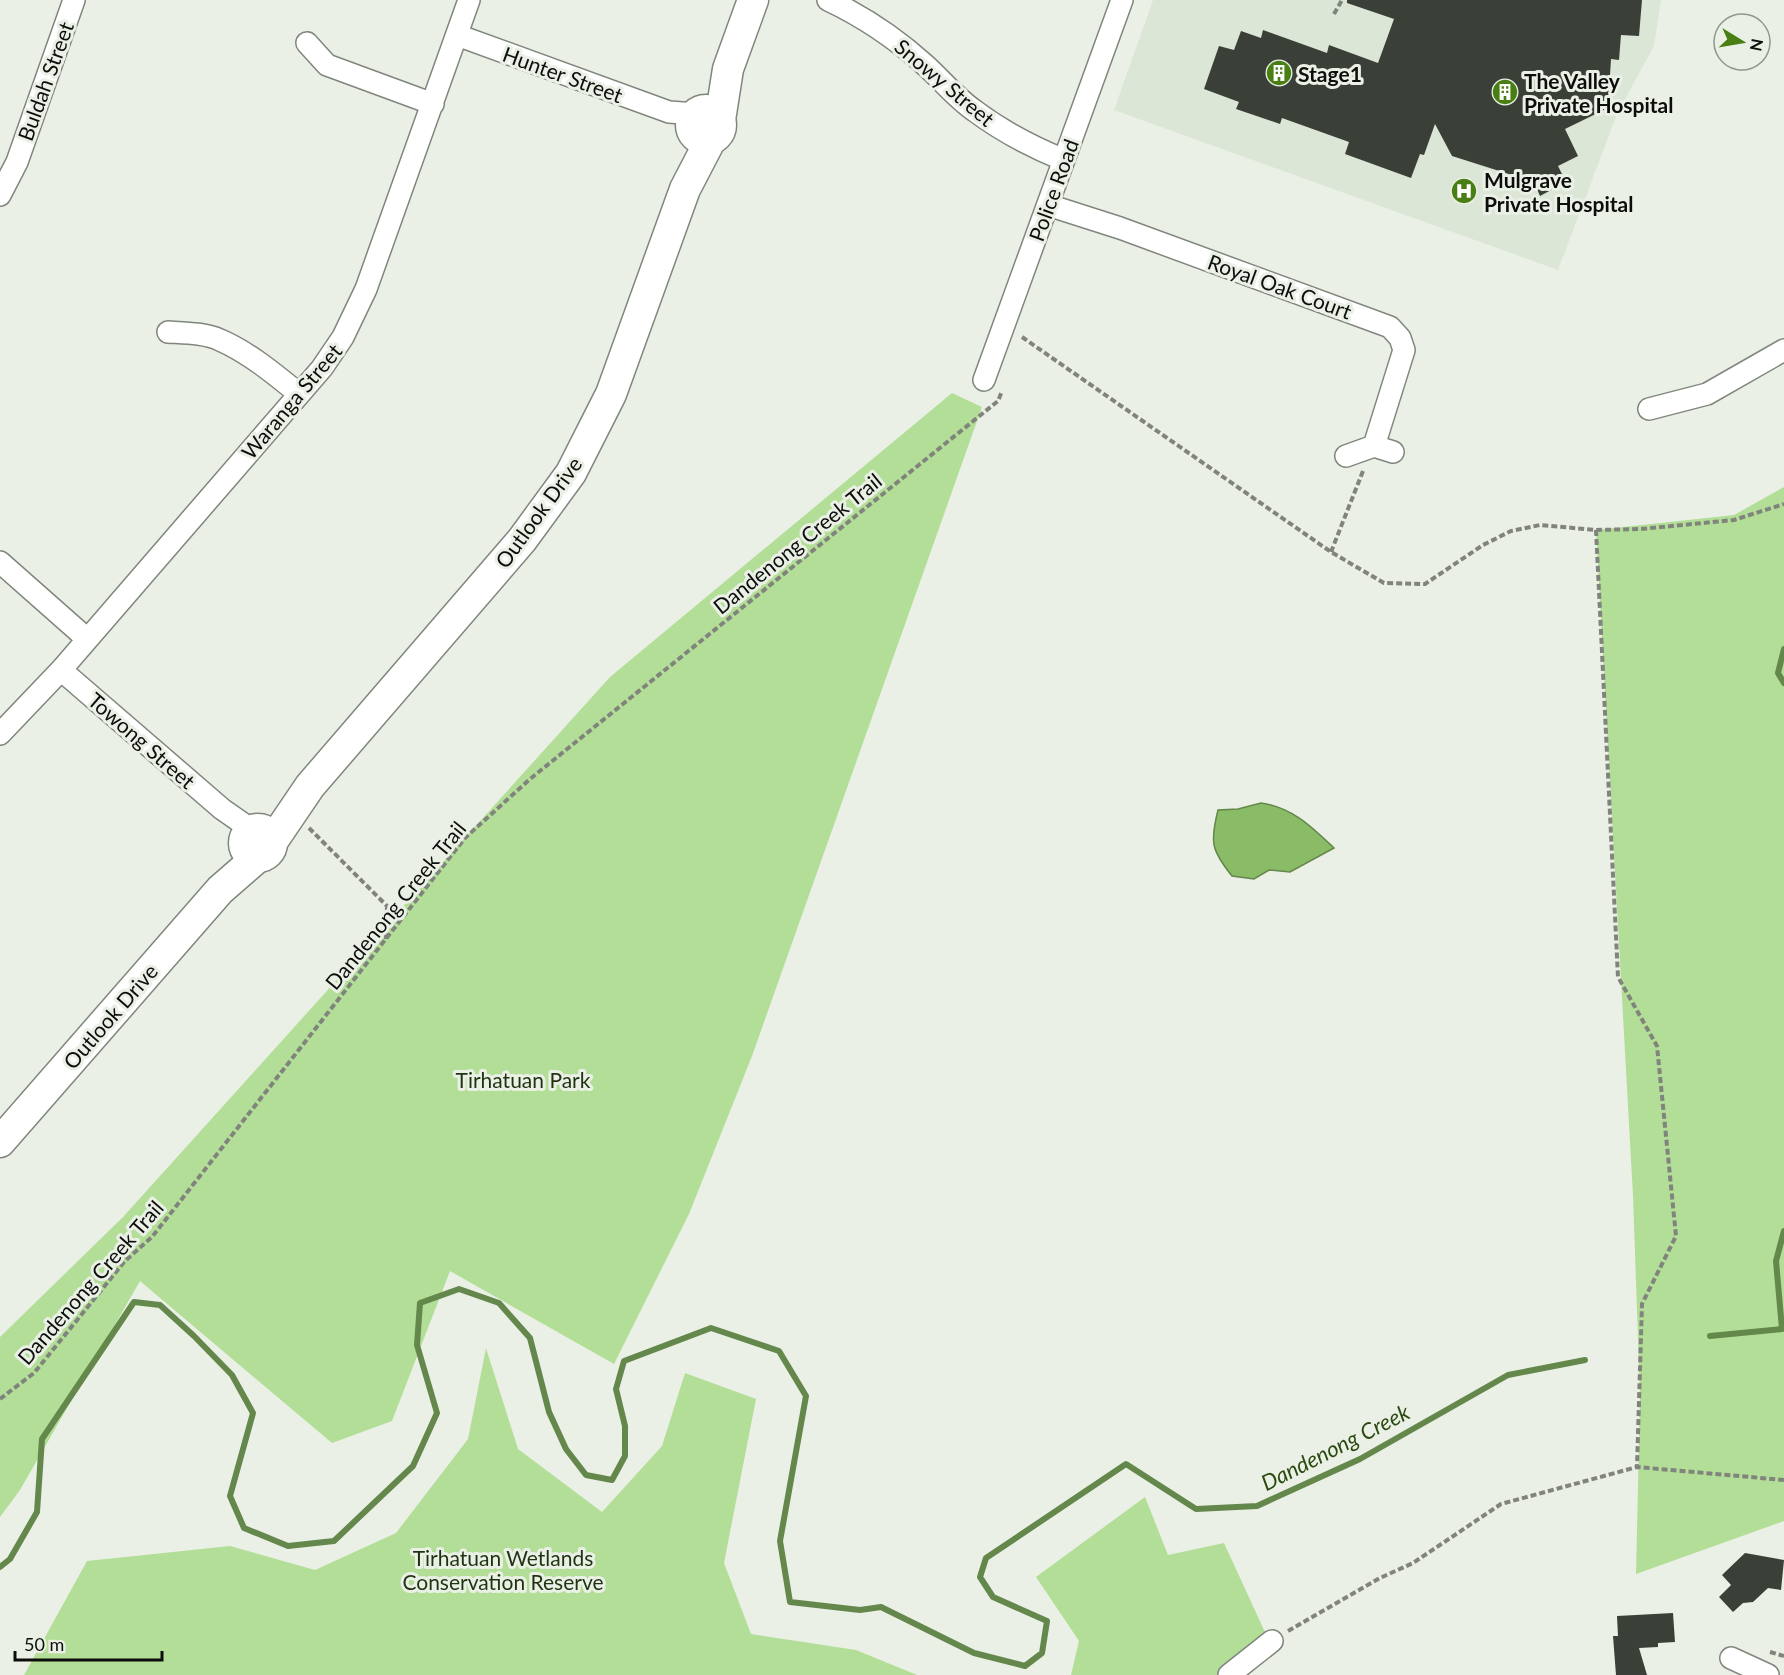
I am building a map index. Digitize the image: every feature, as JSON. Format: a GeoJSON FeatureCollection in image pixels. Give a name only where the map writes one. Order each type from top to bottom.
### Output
{"type":"FeatureCollection","features":[{"type":"Feature","properties":{"kind":"street","name":"Buldah Street"},"geometry":{"type":"LineString","coordinates":[[0,195],[16,162],[74,0]]}},
{"type":"Feature","properties":{"kind":"street","name":"Waranga Street"},"geometry":{"type":"LineString","coordinates":[[0,734],[61,670],[86,638],[322,368],[354,314],[433,105],[469,0]]}},
{"type":"Feature","properties":{"kind":"street","name":"Outlook Drive"},"geometry":{"type":"LineString","coordinates":[[0,1142],[220,890],[255,840],[310,786],[522,540],[571,473],[611,394],[685,189],[698,123],[728,69],[753,0]]}},
{"type":"Feature","properties":{"kind":"street","name":"Snowy Street"},"geometry":{"type":"LineString","coordinates":[[828,0],[866,18],[972,110],[998,128],[1025,144],[1064,160]]}},
{"type":"Feature","properties":{"kind":"street","name":"Police Road"},"geometry":{"type":"LineString","coordinates":[[993,385],[1048,205],[1122,0]]}},
{"type":"Feature","properties":{"kind":"street","name":"Hunter Street"},"geometry":{"type":"LineString","coordinates":[[457,35],[698,123]]}},
{"type":"Feature","properties":{"kind":"street"},"geometry":{"type":"LineString","coordinates":[[307,43],[327,65],[433,105]]}},
{"type":"Feature","properties":{"kind":"street","name":"Royal Oak Court"},"geometry":{"type":"LineString","coordinates":[[1048,205],[1120,228],[1390,327],[1400,338],[1404,350],[1384,449],[1346,456]]}},
{"type":"Feature","properties":{"kind":"street"},"geometry":{"type":"LineString","coordinates":[[168,332],[196,334],[220,340],[277,376],[299,394]]}},
{"type":"Feature","properties":{"kind":"street"},"geometry":{"type":"LineString","coordinates":[[1649,409],[1707,394],[1784,351]]}},
{"type":"Feature","properties":{"kind":"street"},"geometry":{"type":"LineString","coordinates":[[0,562],[86,638]]}},
{"type":"Feature","properties":{"kind":"street","name":"Towong Street"},"geometry":{"type":"LineString","coordinates":[[61,670],[255,840]]}},
{"type":"Feature","properties":{"kind":"street"},"geometry":{"type":"LineString","coordinates":[[1229,1675],[1272,1641]]}},
{"type":"Feature","properties":{"kind":"street"},"geometry":{"type":"LineString","coordinates":[[1731,1658],[1765,1675]]}},
{"type":"Feature","properties":{"kind":"path"},"geometry":{"type":"LineString","coordinates":[[1334,14],[1342,0]]}},
{"type":"Feature","properties":{"kind":"path"},"geometry":{"type":"LineString","coordinates":[[1019,346],[1023,335],[1025,339],[1331,552],[1384,584],[1425,584],[1483,545],[1511,531],[1540,525],[1596,530],[1641,529],[1734,520],[1784,504]]}},
{"type":"Feature","properties":{"kind":"path","name":"Dandenong Creek Trail"},"geometry":{"type":"LineString","coordinates":[[0,1399],[34,1373],[125,1261],[152,1237],[465,838],[530,779],[998,401],[993,385]]}},
{"type":"Feature","properties":{"kind":"path"},"geometry":{"type":"LineString","coordinates":[[1331,552],[1363,471],[1367,467]]}},
{"type":"Feature","properties":{"kind":"path"},"geometry":{"type":"LineString","coordinates":[[1596,530],[1618,977],[1657,1046],[1676,1236],[1642,1304],[1637,1467]]}},
{"type":"Feature","properties":{"kind":"path"},"geometry":{"type":"LineString","coordinates":[[309,828],[387,906],[405,915]]}},
{"type":"Feature","properties":{"kind":"path"},"geometry":{"type":"LineString","coordinates":[[386,939],[387,906]]}},
{"type":"Feature","properties":{"kind":"path"},"geometry":{"type":"LineString","coordinates":[[1272,1641],[1380,1578],[1413,1563],[1501,1504],[1637,1467],[1783,1479]]}},
{"type":"Feature","properties":{"kind":"shaded area","name":"Mulgrave Private Hospital"},"geometry":{"type":"Polygon","coordinates":[[[1153,0],[1661,0],[1654,46],[1618,112],[1558,270],[1114,110],[1153,0]]]}},
{"type":"Feature","properties":{"kind":"shaded area"},"geometry":{"type":"Polygon","coordinates":[[[1261,803],[1292,813],[1334,848],[1290,872],[1269,870],[1254,879],[1232,876],[1220,859],[1214,845],[1218,810],[1238,809],[1261,803]]]}},
{"type":"Feature","properties":{"kind":"green space","name":"Tirhatuan Park"},"geometry":{"type":"Polygon","coordinates":[[[952,393],[982,407],[752,1056],[689,1214],[614,1364],[450,1271],[392,1421],[332,1443],[140,1281],[20,1490],[0,1517],[0,1337],[123,1217],[610,677],[952,393]]]}},
{"type":"Feature","properties":{"kind":"green space"},"geometry":{"type":"Polygon","coordinates":[[[1784,487],[1784,1521],[1636,1574],[1640,1396],[1633,1196],[1596,530],[1734,515],[1784,487]]]}},
{"type":"Feature","properties":{"kind":"green space","name":"Tirhatuan Wetlands Conservation Reserve"},"geometry":{"type":"Polygon","coordinates":[[[486,1348],[518,1449],[602,1512],[662,1446],[685,1373],[756,1399],[724,1563],[751,1634],[856,1650],[917,1675],[24,1675],[87,1561],[230,1546],[315,1570],[396,1533],[468,1439],[486,1348]]]}},
{"type":"Feature","properties":{"kind":"green space"},"geometry":{"type":"Polygon","coordinates":[[[1145,1497],[1168,1555],[1224,1543],[1264,1630],[1272,1641],[1229,1675],[1071,1675],[1079,1641],[1036,1577],[1145,1497]]]}},
{"type":"Feature","properties":{"kind":"building","name":"The Valley Private Hospital"},"geometry":{"type":"Polygon","coordinates":[[[1347,0],[1642,0],[1639,36],[1621,35],[1619,60],[1611,59],[1608,108],[1565,129],[1578,156],[1558,166],[1566,182],[1540,196],[1534,182],[1452,156],[1435,124],[1424,155],[1420,154],[1411,178],[1345,154],[1349,142],[1282,118],[1280,124],[1236,109],[1239,102],[1204,89],[1219,46],[1234,50],[1241,31],[1261,38],[1263,30],[1327,53],[1329,45],[1378,63],[1394,19],[1347,3],[1347,0]]]}},
{"type":"Feature","properties":{"kind":"building"},"geometry":{"type":"Polygon","coordinates":[[[1745,1553],[1784,1560],[1781,1590],[1768,1588],[1753,1602],[1743,1603],[1733,1612],[1719,1597],[1731,1585],[1722,1575],[1745,1553]]]}},
{"type":"Feature","properties":{"kind":"building"},"geometry":{"type":"Polygon","coordinates":[[[1673,1613],[1675,1642],[1658,1643],[1658,1647],[1639,1648],[1647,1675],[1616,1675],[1613,1636],[1618,1636],[1617,1616],[1673,1613]]]}},
{"type":"Feature","properties":{"kind":"waterway","name":"Dandenong Creek"},"geometry":{"type":"LineString","coordinates":[[1784,649],[1778,673],[1784,683]]}},
{"type":"Feature","properties":{"kind":"waterway","name":"Dandenong Creek"},"geometry":{"type":"LineString","coordinates":[[1710,1336],[1782,1329],[1776,1261],[1784,1231]]}},
{"type":"Feature","properties":{"kind":"waterway","name":"Dandenong Creek"},"geometry":{"type":"LineString","coordinates":[[0,1567],[10,1559],[37,1512],[42,1439],[134,1302],[160,1305],[232,1375],[253,1413],[230,1496],[244,1528],[288,1546],[334,1541],[413,1466],[437,1413],[417,1345],[420,1303],[459,1289],[499,1303],[530,1338],[549,1412],[566,1449],[586,1475],[612,1480],[625,1456],[625,1426],[616,1389],[624,1361],[711,1328],[779,1351],[806,1396],[780,1541],[790,1602],[860,1610],[881,1607],[974,1653],[1025,1666],[1042,1653],[1047,1621],[993,1597],[980,1577],[986,1558],[1126,1464],[1196,1509],[1257,1506],[1360,1459],[1508,1375],[1585,1360]]}},
{"type":"Feature","properties":{"kind":"place","name":"Stage1"},"geometry":{"type":"Point","coordinates":[1279,73]}},
{"type":"Feature","properties":{"kind":"place","name":"The Valley Private Hospital"},"geometry":{"type":"Point","coordinates":[1505,92]}},
{"type":"Feature","properties":{"kind":"place","name":"Mulgrave Private Hospital"},"geometry":{"type":"Point","coordinates":[1464,191]}}]}
